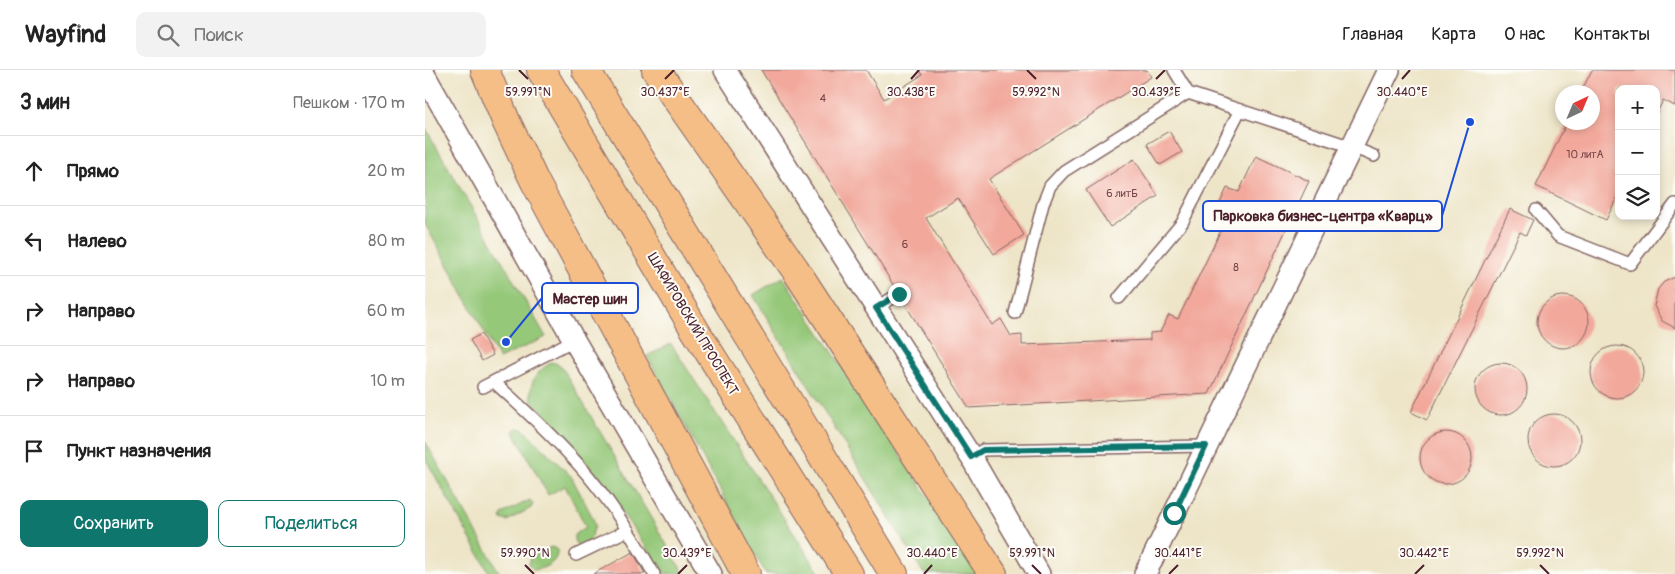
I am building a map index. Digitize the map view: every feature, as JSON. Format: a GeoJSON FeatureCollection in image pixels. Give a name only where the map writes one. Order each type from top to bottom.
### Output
{"type":"FeatureCollection","features":[{"type":"Feature","properties":{"kind":"main road"},"geometry":{"type":"LineString","coordinates":[[485,70],[506,121],[535,182],[746,574]]}},
{"type":"Feature","properties":{"kind":"main road","name":"ШАФИРОВСКИЙ ПРОСПЕКТ"},"geometry":{"type":"LineString","coordinates":[[541,70],[695,330],[849,574]]}},
{"type":"Feature","properties":{"kind":"main road"},"geometry":{"type":"LineString","coordinates":[[586,70],[894,574]]}},
{"type":"Feature","properties":{"kind":"main road"},"geometry":{"type":"LineString","coordinates":[[656,70],[795,269],[993,574]]}},
{"type":"Feature","properties":{"kind":"street"},"geometry":{"type":"LineString","coordinates":[[725,70],[971,457],[1039,574]]}},
{"type":"Feature","properties":{"kind":"street"},"geometry":{"type":"LineString","coordinates":[[1145,574],[1352,147],[1384,72]]}},
{"type":"Feature","properties":{"kind":"street"},"geometry":{"type":"LineString","coordinates":[[425,76],[574,340],[711,574]]}},
{"type":"Feature","properties":{"kind":"lane"},"geometry":{"type":"LineString","coordinates":[[1174,70],[1188,93],[1352,147],[1373,156]]}},
{"type":"Feature","properties":{"kind":"lane"},"geometry":{"type":"LineString","coordinates":[[1015,312],[1043,204],[1050,186],[1064,170],[1188,93]]}},
{"type":"Feature","properties":{"kind":"lane"},"geometry":{"type":"LineString","coordinates":[[1119,298],[1182,223],[1241,110]]}},
{"type":"Feature","properties":{"kind":"lane"},"geometry":{"type":"LineString","coordinates":[[1536,210],[1558,236],[1630,264],[1675,204]]}},
{"type":"Feature","properties":{"kind":"lane"},"geometry":{"type":"LineString","coordinates":[[876,308],[899,294]]}},
{"type":"Feature","properties":{"kind":"lane"},"geometry":{"type":"LineString","coordinates":[[574,340],[489,385],[532,416],[579,465],[628,530],[654,574]]}},
{"type":"Feature","properties":{"kind":"lane"},"geometry":{"type":"LineString","coordinates":[[971,457],[983,450],[1001,449],[1206,446]]}},
{"type":"Feature","properties":{"kind":"lane"},"geometry":{"type":"LineString","coordinates":[[576,555],[628,530]]}},
{"type":"Feature","properties":{"kind":"green space"},"geometry":{"type":"Polygon","coordinates":[[[425,127],[546,337],[499,359],[425,224],[425,127]]]}},
{"type":"Feature","properties":{"kind":"green space"},"geometry":{"type":"Polygon","coordinates":[[[783,277],[979,574],[924,574],[753,295],[783,277]]]}},
{"type":"Feature","properties":{"kind":"green space"},"geometry":{"type":"Polygon","coordinates":[[[671,344],[820,574],[766,574],[647,356],[671,344]]]}},
{"type":"Feature","properties":{"kind":"green space"},"geometry":{"type":"Polygon","coordinates":[[[552,362],[560,365],[566,374],[684,574],[665,574],[590,467],[531,399],[535,377],[552,362]]]}},
{"type":"Feature","properties":{"kind":"green space"},"geometry":{"type":"Polygon","coordinates":[[[518,428],[523,429],[571,476],[593,518],[595,526],[590,540],[582,545],[576,544],[574,540],[575,534],[586,527],[565,486],[548,495],[515,434],[514,430],[518,428]]]}},
{"type":"Feature","properties":{"kind":"green space"},"geometry":{"type":"Polygon","coordinates":[[[425,441],[500,574],[490,574],[425,458],[425,441]]]}},
{"type":"Feature","properties":{"kind":"green space"},"geometry":{"type":"Polygon","coordinates":[[[530,500],[533,504],[531,508],[507,521],[501,519],[502,514],[530,500]]]}},
{"type":"Feature","properties":{"kind":"green space"},"geometry":{"type":"Polygon","coordinates":[[[551,547],[557,549],[554,561],[543,568],[534,570],[529,565],[530,558],[551,547]]]}},
{"type":"Feature","properties":{"kind":"building"},"geometry":{"type":"Polygon","coordinates":[[[761,70],[866,70],[884,99],[922,75],[919,70],[1147,70],[1151,77],[989,179],[1024,235],[994,254],[958,198],[926,218],[992,325],[1001,319],[1011,336],[1022,335],[1022,345],[1150,340],[1150,333],[1160,332],[1169,315],[1178,319],[1226,220],[1215,214],[1227,188],[1239,192],[1256,156],[1309,181],[1209,394],[969,408],[761,70]]]}},
{"type":"Feature","properties":{"kind":"building"},"geometry":{"type":"Polygon","coordinates":[[[1592,70],[1675,70],[1675,106],[1663,100],[1660,106],[1660,85],[1615,85],[1615,201],[1606,220],[1536,186],[1563,130],[1600,130],[1600,85],[1584,85],[1592,70]]]}},
{"type":"Feature","properties":{"kind":"building"},"geometry":{"type":"Polygon","coordinates":[[[1169,131],[1182,152],[1160,165],[1147,144],[1169,131]]]}},
{"type":"Feature","properties":{"kind":"building"},"geometry":{"type":"Polygon","coordinates":[[[1134,159],[1158,196],[1110,227],[1086,190],[1134,159]]]}},
{"type":"Feature","properties":{"kind":"building"},"geometry":{"type":"Polygon","coordinates":[[[1510,209],[1533,220],[1526,235],[1520,232],[1427,420],[1411,412],[1510,209]]]}},
{"type":"Feature","properties":{"kind":"building"},"geometry":{"type":"Polygon","coordinates":[[[1675,277],[1675,328],[1662,321],[1654,306],[1658,289],[1664,282],[1675,277]]]}},
{"type":"Feature","properties":{"kind":"building"},"geometry":{"type":"Polygon","coordinates":[[[1558,296],[1568,296],[1582,303],[1589,317],[1589,327],[1582,341],[1568,348],[1558,348],[1548,344],[1541,337],[1537,327],[1537,317],[1541,307],[1548,300],[1558,296]]]}},
{"type":"Feature","properties":{"kind":"building"},"geometry":{"type":"Polygon","coordinates":[[[481,334],[493,355],[482,361],[470,340],[481,334]]]}},
{"type":"Feature","properties":{"kind":"building"},"geometry":{"type":"Polygon","coordinates":[[[1612,346],[1622,346],[1636,353],[1643,367],[1643,377],[1636,391],[1622,398],[1612,398],[1602,394],[1595,387],[1591,377],[1591,367],[1595,357],[1602,350],[1612,346]]]}},
{"type":"Feature","properties":{"kind":"building"},"geometry":{"type":"Polygon","coordinates":[[[1496,363],[1506,363],[1520,370],[1527,384],[1527,394],[1520,408],[1506,415],[1496,415],[1486,411],[1479,404],[1475,394],[1475,384],[1479,374],[1486,367],[1496,363]]]}},
{"type":"Feature","properties":{"kind":"building"},"geometry":{"type":"Polygon","coordinates":[[[1549,414],[1559,414],[1573,421],[1580,435],[1580,445],[1573,459],[1559,466],[1549,466],[1539,462],[1532,455],[1528,445],[1528,435],[1532,425],[1539,418],[1549,414]]]}},
{"type":"Feature","properties":{"kind":"building"},"geometry":{"type":"Polygon","coordinates":[[[1441,432],[1451,432],[1465,439],[1472,453],[1472,463],[1465,477],[1451,484],[1441,484],[1431,480],[1424,473],[1420,463],[1420,453],[1424,443],[1431,436],[1441,432]]]}},
{"type":"Feature","properties":{"kind":"building"},"geometry":{"type":"Polygon","coordinates":[[[633,552],[645,574],[593,574],[633,552]]]}},
{"type":"Feature","properties":{"kind":"place","name":"Парковка бизнес-центра «Кварц»"},"geometry":{"type":"Point","coordinates":[1470,122]}},
{"type":"Feature","properties":{"kind":"place","name":"Мастер шин"},"geometry":{"type":"Point","coordinates":[506,342]}},
{"type":"Feature","properties":{"kind":"route"},"geometry":{"type":"LineString","coordinates":[[899,294],[876,308],[971,457],[983,450],[1206,446],[1174,513]]}}]}
